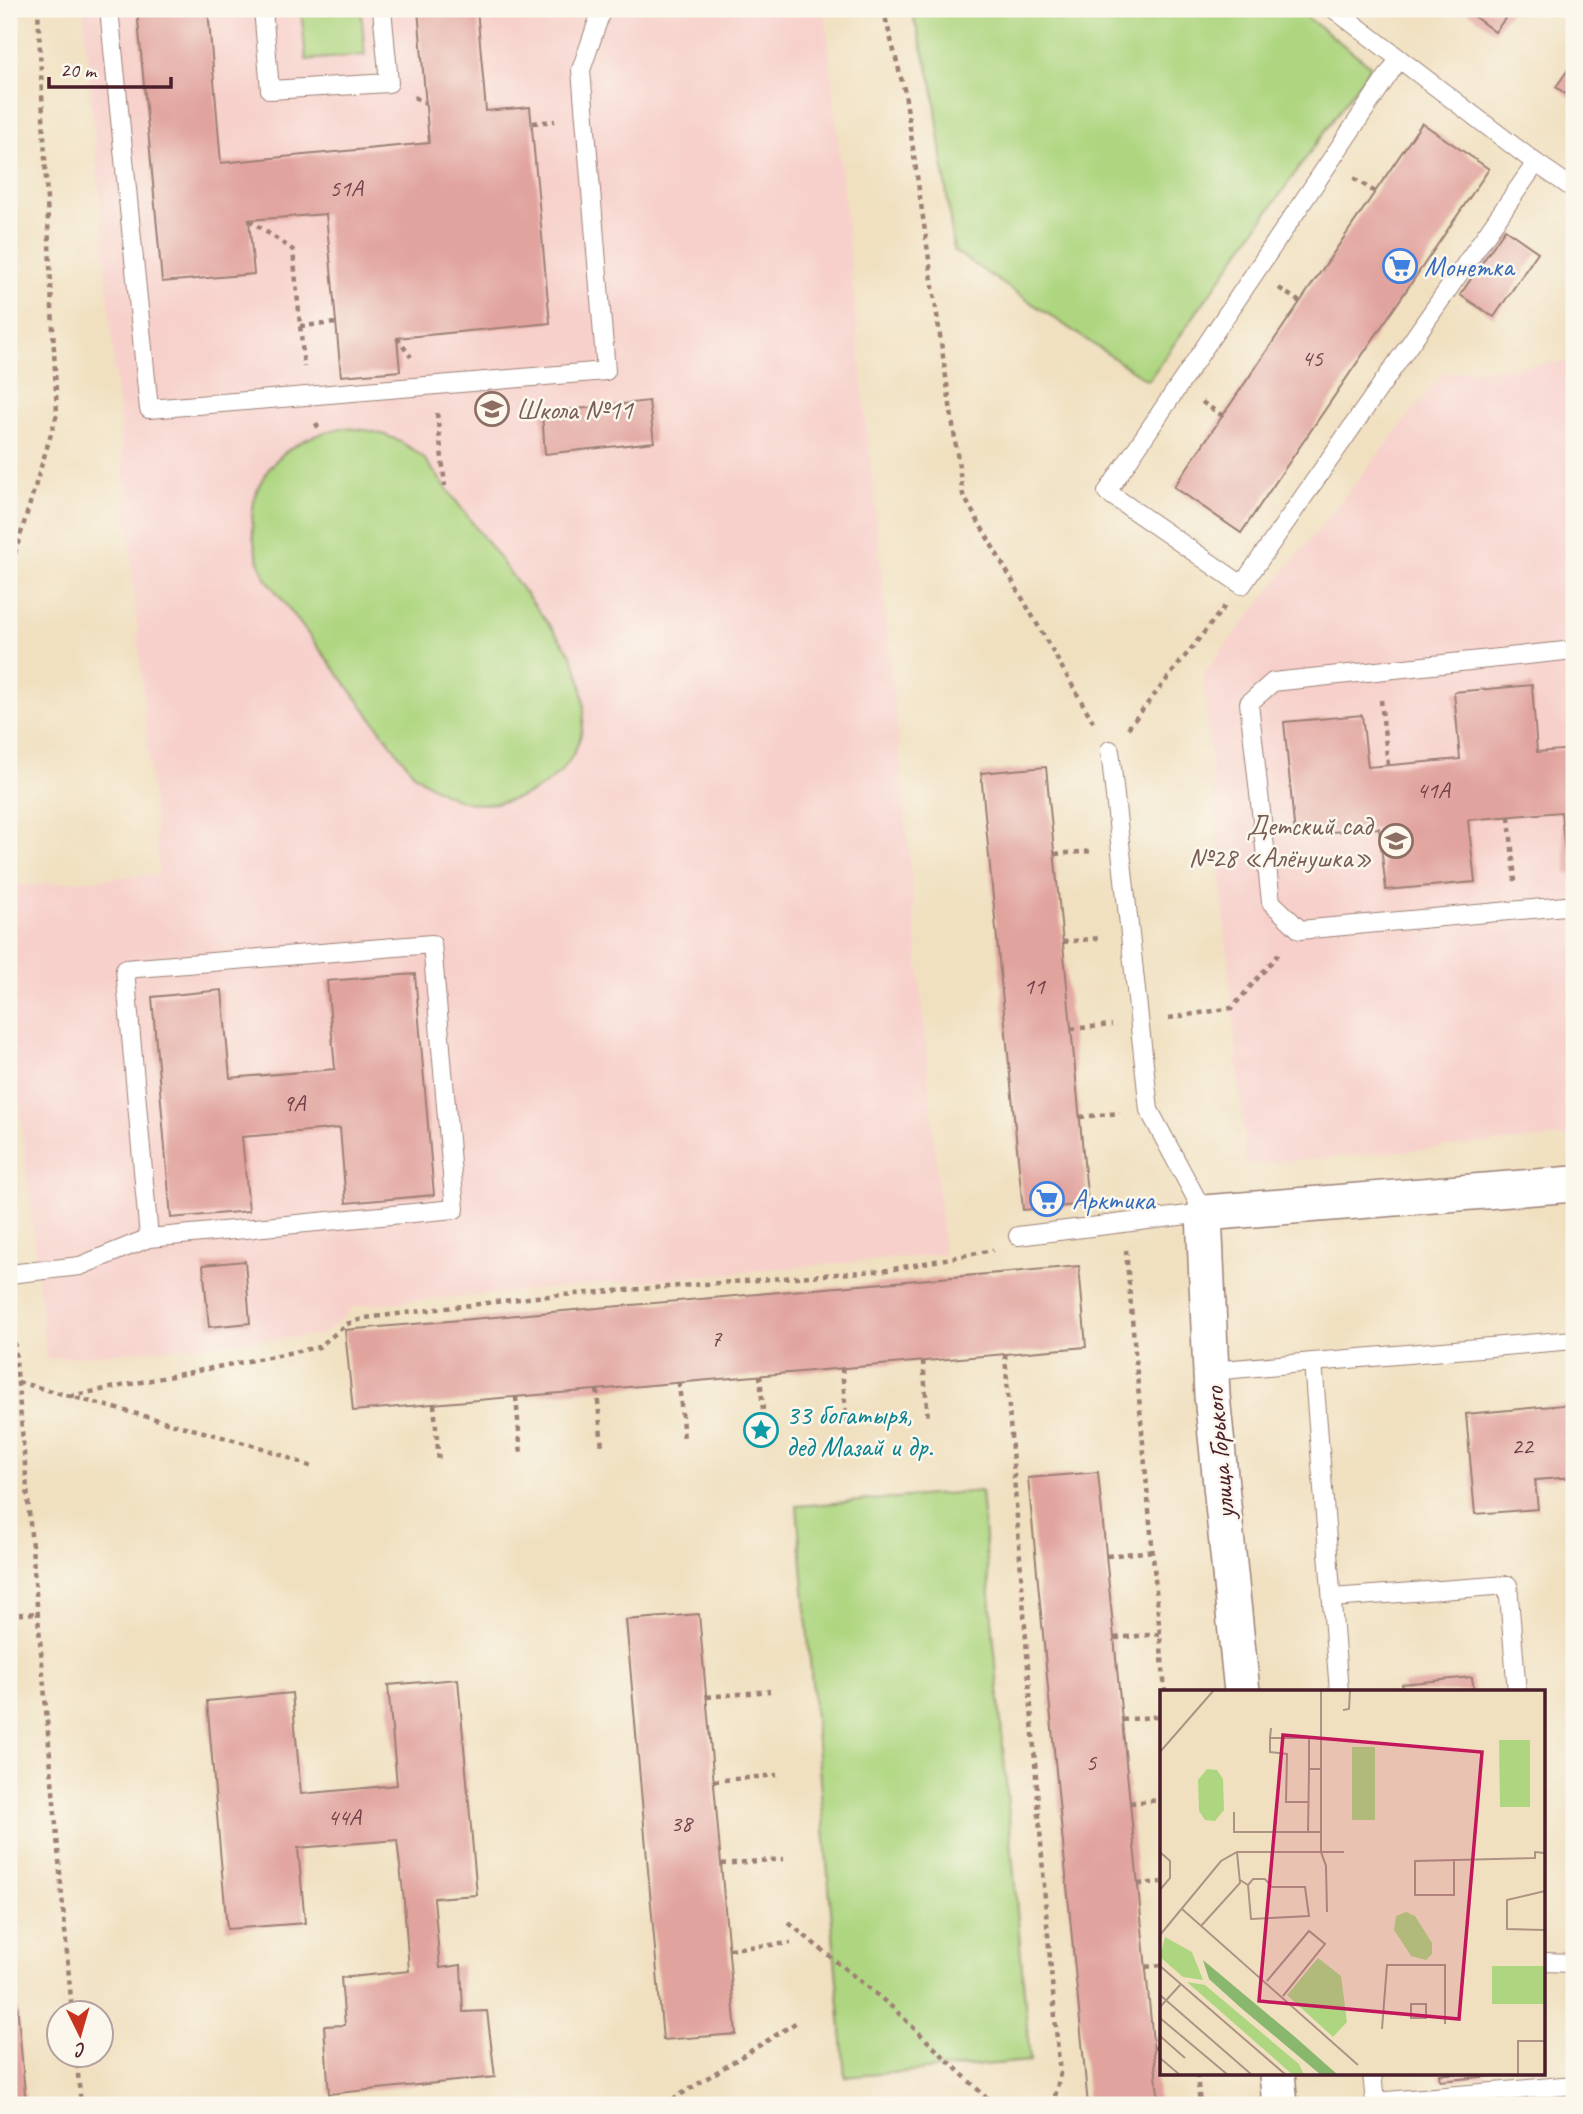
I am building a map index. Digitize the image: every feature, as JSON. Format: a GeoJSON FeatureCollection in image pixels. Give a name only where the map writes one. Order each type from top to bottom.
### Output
{"type":"FeatureCollection","features":[{"type":"Feature","properties":{"kind":"street"},"geometry":{"type":"LineString","coordinates":[[1204,1213],[1574,1184]]}},
{"type":"Feature","properties":{"kind":"street","name":"улица Горького"},"geometry":{"type":"LineString","coordinates":[[1204,1213],[1211,1371],[1242,1690]]}},
{"type":"Feature","properties":{"kind":"street"},"geometry":{"type":"LineString","coordinates":[[1277,2076],[1280,2105]]}},
{"type":"Feature","properties":{"kind":"lane"},"geometry":{"type":"LineString","coordinates":[[109,9],[149,409],[606,371],[581,70],[602,9]]}},
{"type":"Feature","properties":{"kind":"lane"},"geometry":{"type":"LineString","coordinates":[[263,9],[270,90],[389,83],[382,9]]}},
{"type":"Feature","properties":{"kind":"lane"},"geometry":{"type":"LineString","coordinates":[[1334,9],[1574,189]]}},
{"type":"Feature","properties":{"kind":"lane"},"geometry":{"type":"LineString","coordinates":[[1399,59],[1107,492],[1242,585],[1536,163]]}},
{"type":"Feature","properties":{"kind":"lane"},"geometry":{"type":"LineString","coordinates":[[1574,650],[1272,682],[1249,704],[1271,902],[1300,930],[1565,906],[1574,912]]}},
{"type":"Feature","properties":{"kind":"lane"},"geometry":{"type":"LineString","coordinates":[[1018,1236],[1204,1213],[1149,1110],[1110,750]]}},
{"type":"Feature","properties":{"kind":"lane"},"geometry":{"type":"LineString","coordinates":[[9,1282],[79,1265],[149,1238],[456,1209],[432,944],[125,969],[149,1238]]}},
{"type":"Feature","properties":{"kind":"lane"},"geometry":{"type":"LineString","coordinates":[[1211,1371],[1574,1340]]}},
{"type":"Feature","properties":{"kind":"lane"},"geometry":{"type":"LineString","coordinates":[[1313,1362],[1339,1690]]}},
{"type":"Feature","properties":{"kind":"lane"},"geometry":{"type":"LineString","coordinates":[[1332,1598],[1508,1585],[1517,1690]]}},
{"type":"Feature","properties":{"kind":"lane"},"geometry":{"type":"LineString","coordinates":[[1544,1962],[1574,1963]]}},
{"type":"Feature","properties":{"kind":"lane"},"geometry":{"type":"LineString","coordinates":[[1372,2076],[1375,2102],[1574,2085]]}},
{"type":"Feature","properties":{"kind":"path"},"geometry":{"type":"LineString","coordinates":[[9,573],[57,414],[38,9]]}},
{"type":"Feature","properties":{"kind":"path"},"geometry":{"type":"LineString","coordinates":[[883,9],[905,93],[963,495],[1110,750],[1242,585]]}},
{"type":"Feature","properties":{"kind":"path"},"geometry":{"type":"LineString","coordinates":[[249,220],[293,250],[307,396]]}},
{"type":"Feature","properties":{"kind":"path"},"geometry":{"type":"LineString","coordinates":[[300,326],[337,323]]}},
{"type":"Feature","properties":{"kind":"path"},"geometry":{"type":"LineString","coordinates":[[1378,671],[1388,765]]}},
{"type":"Feature","properties":{"kind":"path"},"geometry":{"type":"LineString","coordinates":[[1510,817],[1518,910]]}},
{"type":"Feature","properties":{"kind":"path"},"geometry":{"type":"LineString","coordinates":[[1055,854],[1063,854]]}},
{"type":"Feature","properties":{"kind":"path"},"geometry":{"type":"LineString","coordinates":[[1138,1023],[1232,1008],[1300,930]]}},
{"type":"Feature","properties":{"kind":"path"},"geometry":{"type":"LineString","coordinates":[[1063,942],[1073,940]]}},
{"type":"Feature","properties":{"kind":"path"},"geometry":{"type":"LineString","coordinates":[[1071,1029],[1079,1028]]}},
{"type":"Feature","properties":{"kind":"path"},"geometry":{"type":"LineString","coordinates":[[1080,1117],[1094,1116]]}},
{"type":"Feature","properties":{"kind":"path"},"geometry":{"type":"LineString","coordinates":[[1124,1223],[1164,1690]]}},
{"type":"Feature","properties":{"kind":"path"},"geometry":{"type":"LineString","coordinates":[[70,1396],[319,1347],[347,1324],[365,1318],[536,1297],[888,1270],[990,1252],[1018,1236]]}},
{"type":"Feature","properties":{"kind":"path"},"geometry":{"type":"LineString","coordinates":[[9,1282],[71,1998]]}},
{"type":"Feature","properties":{"kind":"path"},"geometry":{"type":"LineString","coordinates":[[1005,1354],[1060,2075],[1053,2105]]}},
{"type":"Feature","properties":{"kind":"path"},"geometry":{"type":"LineString","coordinates":[[923,1361],[928,1419]]}},
{"type":"Feature","properties":{"kind":"path"},"geometry":{"type":"LineString","coordinates":[[842,1368],[847,1426]]}},
{"type":"Feature","properties":{"kind":"path"},"geometry":{"type":"LineString","coordinates":[[760,1375],[765,1433]]}},
{"type":"Feature","properties":{"kind":"path"},"geometry":{"type":"LineString","coordinates":[[18,1382],[263,1448],[315,1468]]}},
{"type":"Feature","properties":{"kind":"path"},"geometry":{"type":"LineString","coordinates":[[679,1382],[684,1440]]}},
{"type":"Feature","properties":{"kind":"path"},"geometry":{"type":"LineString","coordinates":[[597,1390],[602,1448]]}},
{"type":"Feature","properties":{"kind":"path"},"geometry":{"type":"LineString","coordinates":[[516,1397],[521,1455]]}},
{"type":"Feature","properties":{"kind":"path"},"geometry":{"type":"LineString","coordinates":[[434,1404],[439,1462]]}},
{"type":"Feature","properties":{"kind":"path"},"geometry":{"type":"LineString","coordinates":[[1107,1556],[1153,1551]]}},
{"type":"Feature","properties":{"kind":"path"},"geometry":{"type":"LineString","coordinates":[[9,1615],[38,1613]]}},
{"type":"Feature","properties":{"kind":"path"},"geometry":{"type":"LineString","coordinates":[[1115,1638],[1160,1633]]}},
{"type":"Feature","properties":{"kind":"path"},"geometry":{"type":"LineString","coordinates":[[707,1697],[770,1691]]}},
{"type":"Feature","properties":{"kind":"path"},"geometry":{"type":"LineString","coordinates":[[1122,1720],[1160,1716]]}},
{"type":"Feature","properties":{"kind":"path"},"geometry":{"type":"LineString","coordinates":[[714,1781],[776,1775]]}},
{"type":"Feature","properties":{"kind":"path"},"geometry":{"type":"LineString","coordinates":[[1130,1803],[1160,1800]]}},
{"type":"Feature","properties":{"kind":"path"},"geometry":{"type":"LineString","coordinates":[[721,1864],[783,1859]]}},
{"type":"Feature","properties":{"kind":"path"},"geometry":{"type":"LineString","coordinates":[[1138,1884],[1160,1882]]}},
{"type":"Feature","properties":{"kind":"path"},"geometry":{"type":"LineString","coordinates":[[789,1923],[893,2008],[994,2105]]}},
{"type":"Feature","properties":{"kind":"path"},"geometry":{"type":"LineString","coordinates":[[729,1949],[790,1943]]}},
{"type":"Feature","properties":{"kind":"path"},"geometry":{"type":"LineString","coordinates":[[1146,1967],[1160,1965]]}},
{"type":"Feature","properties":{"kind":"path"},"geometry":{"type":"LineString","coordinates":[[664,2105],[797,2022]]}},
{"type":"Feature","properties":{"kind":"path"},"geometry":{"type":"LineString","coordinates":[[1154,2048],[1160,2048]]}},
{"type":"Feature","properties":{"kind":"path"},"geometry":{"type":"LineString","coordinates":[[77,2068],[81,2105]]}},
{"type":"Feature","properties":{"kind":"path"},"geometry":{"type":"LineString","coordinates":[[1197,2076],[1200,2105]]}},
{"type":"Feature","properties":{"kind":"shaded area","name":"Школа №11"},"geometry":{"type":"Polygon","coordinates":[[[83,9],[825,9],[905,809],[944,1254],[355,1306],[323,1335],[46,1359],[9,998],[9,887],[159,874],[83,9]]]}},
{"type":"Feature","properties":{"kind":"shaded area","name":"Детский сад №28 «Алёнушка»"},"geometry":{"type":"Polygon","coordinates":[[[1574,361],[1574,1136],[1246,1165],[1203,674],[1443,373],[1574,361]]]}},
{"type":"Feature","properties":{"kind":"green space"},"geometry":{"type":"Polygon","coordinates":[[[301,9],[361,9],[365,55],[306,60],[301,9]]]}},
{"type":"Feature","properties":{"kind":"green space"},"geometry":{"type":"Polygon","coordinates":[[[911,9],[1296,9],[1371,66],[1148,381],[954,251],[933,86],[911,9]]]}},
{"type":"Feature","properties":{"kind":"green space"},"geometry":{"type":"Polygon","coordinates":[[[342,428],[385,435],[423,457],[571,654],[583,695],[581,733],[575,751],[564,767],[530,793],[502,802],[472,803],[441,792],[414,774],[265,577],[256,550],[252,525],[254,502],[262,481],[274,463],[292,448],[314,436],[342,428]]]}},
{"type":"Feature","properties":{"kind":"green space"},"geometry":{"type":"Polygon","coordinates":[[[981,1491],[1030,2061],[845,2077],[797,1506],[981,1491]]]}},
{"type":"Feature","properties":{"kind":"building"},"geometry":{"type":"Polygon","coordinates":[[[137,9],[208,9],[221,163],[429,143],[418,9],[477,9],[486,111],[530,107],[550,323],[397,338],[400,371],[341,376],[326,214],[249,220],[254,274],[162,282],[137,9]]]}},
{"type":"Feature","properties":{"kind":"building"},"geometry":{"type":"Polygon","coordinates":[[[1464,9],[1512,9],[1495,32],[1464,9]]]}},
{"type":"Feature","properties":{"kind":"building"},"geometry":{"type":"Polygon","coordinates":[[[1574,61],[1574,100],[1556,87],[1574,61]]]}},
{"type":"Feature","properties":{"kind":"building"},"geometry":{"type":"Polygon","coordinates":[[[1422,123],[1489,169],[1241,533],[1174,487],[1422,123]]]}},
{"type":"Feature","properties":{"kind":"building"},"geometry":{"type":"Polygon","coordinates":[[[1505,229],[1538,252],[1494,317],[1460,295],[1505,229]]]}},
{"type":"Feature","properties":{"kind":"building"},"geometry":{"type":"Polygon","coordinates":[[[649,401],[654,442],[545,454],[542,413],[649,401]]]}},
{"type":"Feature","properties":{"kind":"building"},"geometry":{"type":"Polygon","coordinates":[[[1532,685],[1537,752],[1574,749],[1574,874],[1567,874],[1561,812],[1468,820],[1475,882],[1386,890],[1379,828],[1295,835],[1284,722],[1362,715],[1368,767],[1460,759],[1454,692],[1532,685]]]}},
{"type":"Feature","properties":{"kind":"building"},"geometry":{"type":"Polygon","coordinates":[[[1046,767],[1088,1204],[1023,1210],[981,773],[1046,767]]]}},
{"type":"Feature","properties":{"kind":"building"},"geometry":{"type":"Polygon","coordinates":[[[415,974],[434,1195],[346,1203],[340,1128],[242,1137],[249,1211],[171,1218],[152,997],[222,990],[230,1078],[335,1069],[327,981],[415,974]]]}},
{"type":"Feature","properties":{"kind":"building"},"geometry":{"type":"Polygon","coordinates":[[[245,1261],[250,1323],[209,1327],[203,1265],[245,1261]]]}},
{"type":"Feature","properties":{"kind":"building"},"geometry":{"type":"Polygon","coordinates":[[[1079,1266],[1086,1347],[353,1411],[345,1330],[1079,1266]]]}},
{"type":"Feature","properties":{"kind":"building"},"geometry":{"type":"Polygon","coordinates":[[[1574,1404],[1574,1477],[1535,1480],[1538,1509],[1475,1514],[1466,1414],[1574,1404]]]}},
{"type":"Feature","properties":{"kind":"building"},"geometry":{"type":"Polygon","coordinates":[[[1098,1472],[1159,2105],[1088,2105],[1028,1478],[1098,1472]]]}},
{"type":"Feature","properties":{"kind":"building"},"geometry":{"type":"Polygon","coordinates":[[[699,1614],[736,2034],[663,2040],[626,1620],[699,1614]]]}},
{"type":"Feature","properties":{"kind":"building"},"geometry":{"type":"Polygon","coordinates":[[[1472,1677],[1474,1690],[1403,1690],[1402,1684],[1472,1677]]]}},
{"type":"Feature","properties":{"kind":"building"},"geometry":{"type":"Polygon","coordinates":[[[458,1679],[477,1895],[434,1898],[440,1968],[461,1965],[463,2012],[487,2011],[495,2077],[329,2094],[324,2026],[345,2025],[341,1978],[409,1971],[397,1840],[298,1848],[305,1923],[227,1929],[207,1701],[292,1693],[301,1794],[397,1785],[388,1685],[458,1679]]]}},
{"type":"Feature","properties":{"kind":"building"},"geometry":{"type":"Polygon","coordinates":[[[11,1934],[26,2105],[9,2105],[11,1934]]]}},
{"type":"Feature","properties":{"kind":"building"},"geometry":{"type":"Polygon","coordinates":[[[1439,2076],[1491,2076],[1440,2081],[1439,2076]]]}},
{"type":"Feature","properties":{"kind":"place","name":"Монетка"},"geometry":{"type":"Point","coordinates":[1400,266]}},
{"type":"Feature","properties":{"kind":"place","name":"Школа №11"},"geometry":{"type":"Point","coordinates":[492,409]}},
{"type":"Feature","properties":{"kind":"place","name":"Детский сад №28 «Алёнушка»"},"geometry":{"type":"Point","coordinates":[1396,841]}},
{"type":"Feature","properties":{"kind":"place","name":"Арктика"},"geometry":{"type":"Point","coordinates":[1047,1199]}},
{"type":"Feature","properties":{"kind":"place","name":"33 богатыря, дед Мазай и др."},"geometry":{"type":"Point","coordinates":[761,1430]}}]}
